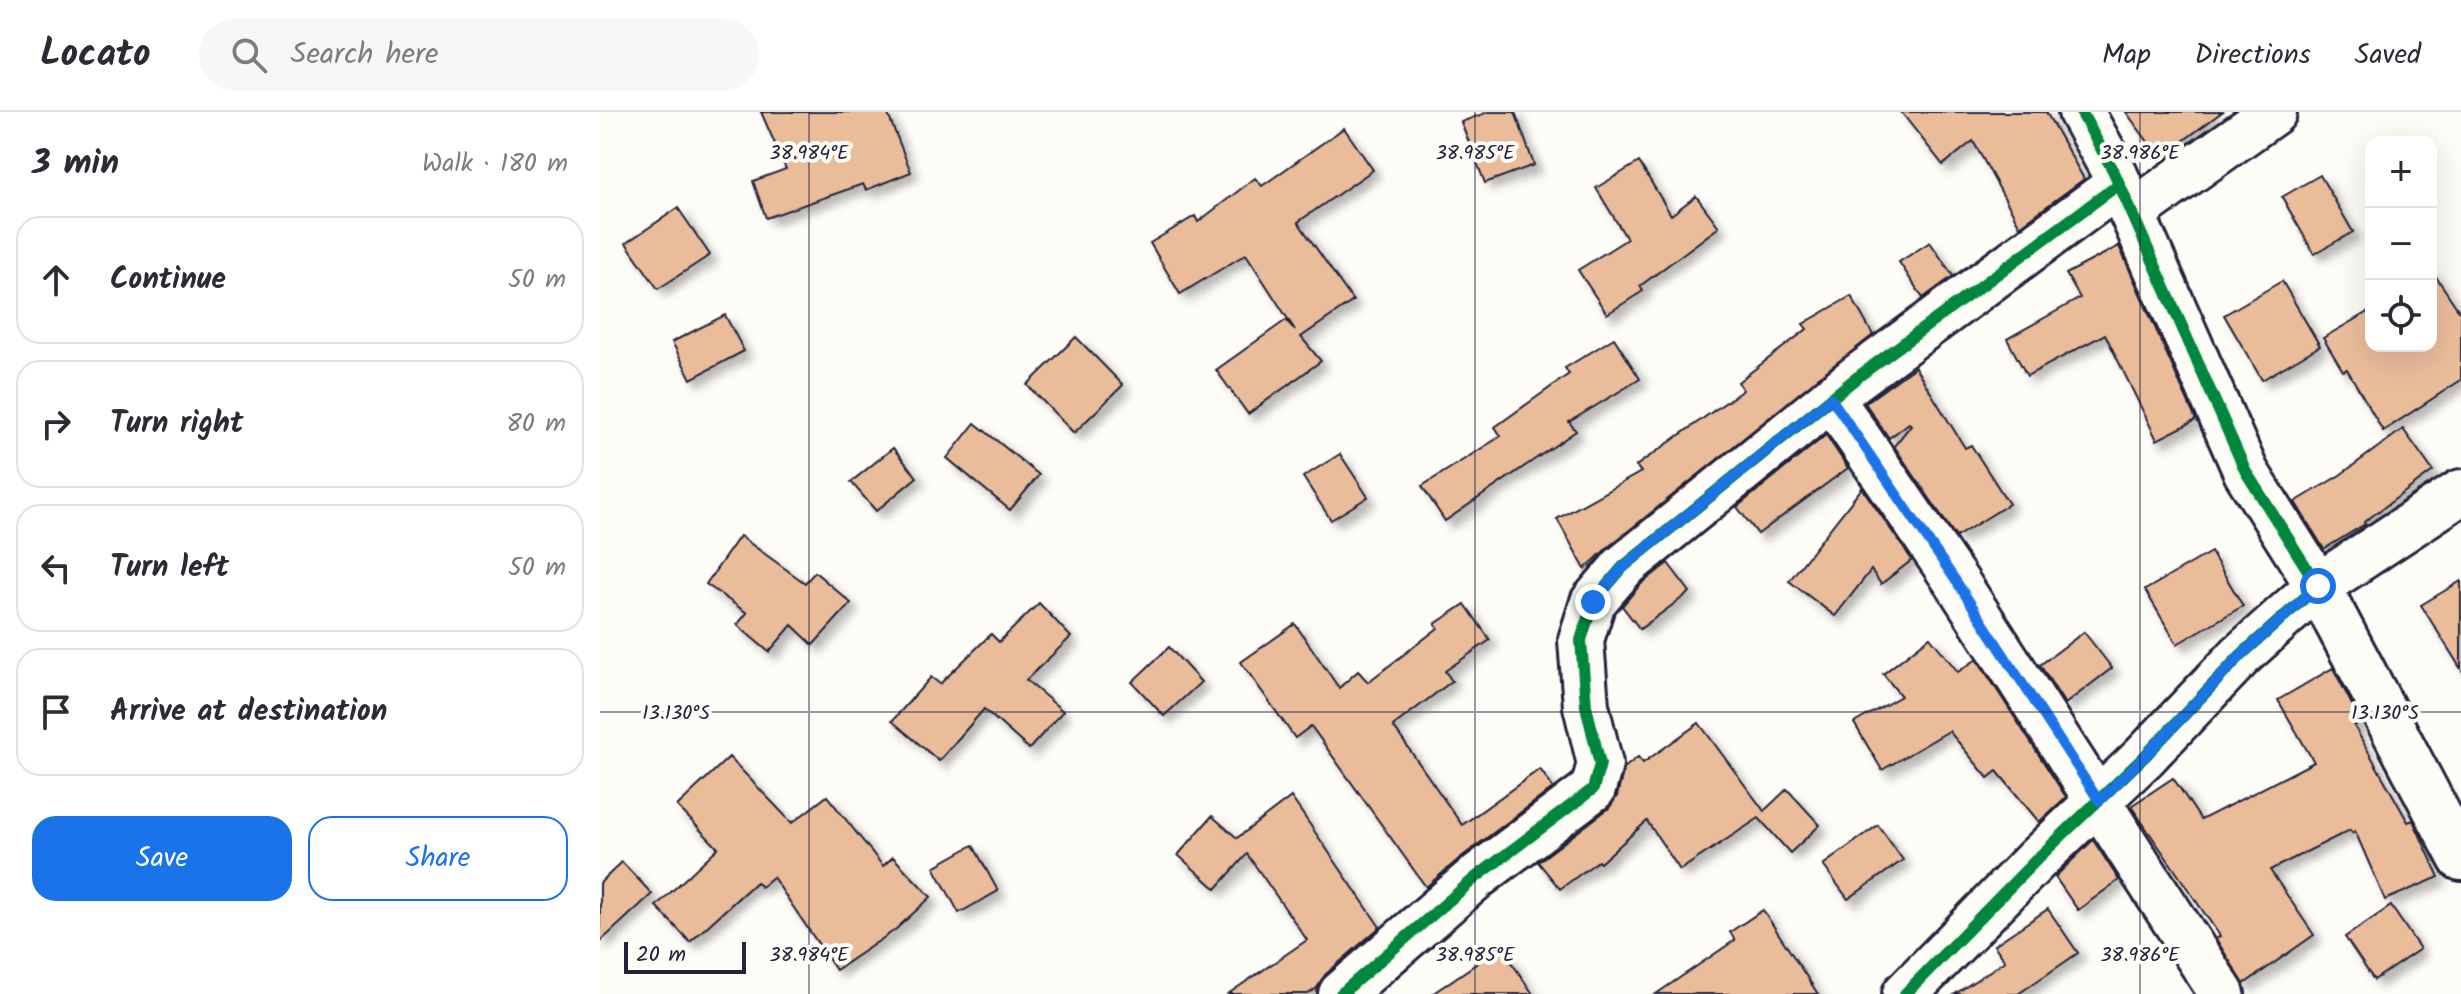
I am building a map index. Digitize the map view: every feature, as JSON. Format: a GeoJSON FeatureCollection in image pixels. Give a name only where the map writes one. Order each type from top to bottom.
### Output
{"type":"FeatureCollection","features":[{"type":"Feature","properties":{"kind":"street"},"geometry":{"type":"LineString","coordinates":[[2081,112],[2126,199],[2246,472],[2318,586],[2461,858]]}},
{"type":"Feature","properties":{"kind":"street"},"geometry":{"type":"LineString","coordinates":[[1341,994],[1475,878],[1593,789],[1600,764],[1586,706],[1581,640],[1593,602],[1623,567],[1831,398],[2126,199],[2274,112]]}},
{"type":"Feature","properties":{"kind":"street"},"geometry":{"type":"LineString","coordinates":[[1831,398],[1958,584],[2222,994]]}},
{"type":"Feature","properties":{"kind":"street"},"geometry":{"type":"LineString","coordinates":[[1905,994],[2037,859],[2144,757],[2241,655],[2318,586],[2461,492]]}},
{"type":"Feature","properties":{"kind":"building"},"geometry":{"type":"Polygon","coordinates":[[[761,112],[887,112],[911,172],[866,190],[863,184],[766,218],[753,181],[786,169],[761,112]]]}},
{"type":"Feature","properties":{"kind":"building"},"geometry":{"type":"Polygon","coordinates":[[[1488,112],[1515,112],[1534,165],[1485,183],[1461,122],[1488,112]]]}},
{"type":"Feature","properties":{"kind":"building"},"geometry":{"type":"Polygon","coordinates":[[[1901,112],[2046,112],[2084,179],[2020,226],[1973,141],[1943,165],[1901,112]]]}},
{"type":"Feature","properties":{"kind":"building"},"geometry":{"type":"Polygon","coordinates":[[[2126,112],[2222,112],[2160,158],[2126,112]]]}},
{"type":"Feature","properties":{"kind":"building"},"geometry":{"type":"Polygon","coordinates":[[[1344,128],[1373,170],[1298,222],[1353,301],[1301,337],[1321,361],[1248,414],[1216,370],[1286,320],[1295,330],[1246,254],[1180,294],[1150,243],[1195,216],[1198,222],[1255,178],[1262,186],[1344,128]]]}},
{"type":"Feature","properties":{"kind":"building"},"geometry":{"type":"Polygon","coordinates":[[[1639,162],[1671,215],[1696,196],[1719,227],[1640,286],[1643,291],[1607,314],[1578,270],[1627,239],[1596,188],[1639,162]]]}},
{"type":"Feature","properties":{"kind":"building"},"geometry":{"type":"Polygon","coordinates":[[[2320,175],[2353,232],[2314,254],[2282,197],[2320,175]]]}},
{"type":"Feature","properties":{"kind":"building"},"geometry":{"type":"Polygon","coordinates":[[[678,208],[710,255],[658,289],[626,243],[678,208]]]}},
{"type":"Feature","properties":{"kind":"building"},"geometry":{"type":"Polygon","coordinates":[[[1930,242],[1953,276],[1923,298],[1899,262],[1930,242]]]}},
{"type":"Feature","properties":{"kind":"building"},"geometry":{"type":"Polygon","coordinates":[[[2119,246],[2196,420],[2157,440],[2105,334],[2027,376],[2007,339],[2080,298],[2066,274],[2119,246]]]}},
{"type":"Feature","properties":{"kind":"building"},"geometry":{"type":"Polygon","coordinates":[[[2437,278],[2461,314],[2461,380],[2383,431],[2347,369],[2343,371],[2323,338],[2365,314],[2365,352],[2437,352],[2437,278]]]}},
{"type":"Feature","properties":{"kind":"building"},"geometry":{"type":"Polygon","coordinates":[[[2282,281],[2320,346],[2262,380],[2224,315],[2282,281]]]}},
{"type":"Feature","properties":{"kind":"building"},"geometry":{"type":"Polygon","coordinates":[[[1851,296],[1873,335],[1607,548],[1585,569],[1557,519],[1641,472],[1636,466],[1743,390],[1738,382],[1807,329],[1803,324],[1851,296]]]}},
{"type":"Feature","properties":{"kind":"building"},"geometry":{"type":"Polygon","coordinates":[[[725,315],[744,351],[691,379],[672,342],[725,315]]]}},
{"type":"Feature","properties":{"kind":"building"},"geometry":{"type":"Polygon","coordinates":[[[1076,337],[1123,385],[1074,433],[1027,385],[1076,337]]]}},
{"type":"Feature","properties":{"kind":"building"},"geometry":{"type":"Polygon","coordinates":[[[1614,338],[1640,379],[1569,422],[1576,431],[1445,521],[1422,486],[1501,436],[1495,427],[1569,374],[1565,368],[1614,338]]]}},
{"type":"Feature","properties":{"kind":"building"},"geometry":{"type":"Polygon","coordinates":[[[1915,367],[1965,448],[1971,445],[2009,504],[1956,537],[1894,446],[1911,425],[1909,423],[1889,438],[1865,403],[1915,367]]]}},
{"type":"Feature","properties":{"kind":"building"},"geometry":{"type":"Polygon","coordinates":[[[975,423],[1039,475],[1010,510],[947,458],[975,423]]]}},
{"type":"Feature","properties":{"kind":"building"},"geometry":{"type":"Polygon","coordinates":[[[2403,429],[2433,471],[2365,524],[2324,549],[2295,502],[2340,475],[2403,429]]]}},
{"type":"Feature","properties":{"kind":"building"},"geometry":{"type":"Polygon","coordinates":[[[1826,435],[1848,468],[1758,534],[1737,507],[1826,435]]]}},
{"type":"Feature","properties":{"kind":"building"},"geometry":{"type":"Polygon","coordinates":[[[893,448],[917,477],[876,511],[851,482],[893,448]]]}},
{"type":"Feature","properties":{"kind":"building"},"geometry":{"type":"Polygon","coordinates":[[[1340,454],[1368,497],[1331,520],[1303,477],[1340,454]]]}},
{"type":"Feature","properties":{"kind":"building"},"geometry":{"type":"Polygon","coordinates":[[[1862,488],[1912,560],[1881,584],[1871,570],[1835,616],[1789,581],[1862,488]]]}},
{"type":"Feature","properties":{"kind":"building"},"geometry":{"type":"Polygon","coordinates":[[[740,536],[805,583],[815,572],[851,603],[813,645],[792,625],[769,652],[737,625],[747,613],[706,584],[740,536]]]}},
{"type":"Feature","properties":{"kind":"building"},"geometry":{"type":"Polygon","coordinates":[[[2211,552],[2243,606],[2177,644],[2145,590],[2211,552]]]}},
{"type":"Feature","properties":{"kind":"building"},"geometry":{"type":"Polygon","coordinates":[[[1668,563],[1690,592],[1640,629],[1622,606],[1640,585],[1668,563]]]}},
{"type":"Feature","properties":{"kind":"building"},"geometry":{"type":"Polygon","coordinates":[[[2461,581],[2461,669],[2421,605],[2461,581]]]}},
{"type":"Feature","properties":{"kind":"building"},"geometry":{"type":"Polygon","coordinates":[[[1039,603],[1071,637],[1026,680],[1063,711],[1029,749],[984,709],[939,761],[892,721],[931,677],[940,684],[991,634],[999,642],[1039,603]]]}},
{"type":"Feature","properties":{"kind":"building"},"geometry":{"type":"Polygon","coordinates":[[[1465,604],[1490,640],[1445,671],[1452,681],[1393,726],[1462,825],[1540,769],[1553,788],[1426,887],[1311,726],[1295,738],[1241,662],[1295,624],[1339,688],[1358,671],[1368,682],[1438,628],[1435,624],[1465,604]]]}},
{"type":"Feature","properties":{"kind":"building"},"geometry":{"type":"Polygon","coordinates":[[[2084,632],[2112,668],[2065,704],[2040,665],[2084,632]]]}},
{"type":"Feature","properties":{"kind":"building"},"geometry":{"type":"Polygon","coordinates":[[[1930,637],[1958,672],[1977,659],[2066,797],[2039,822],[1997,771],[1988,778],[1949,731],[1882,770],[1854,723],[1901,696],[1883,674],[1930,637]]]}},
{"type":"Feature","properties":{"kind":"building"},"geometry":{"type":"Polygon","coordinates":[[[1169,647],[1201,682],[1164,716],[1132,682],[1169,647]]]}},
{"type":"Feature","properties":{"kind":"building"},"geometry":{"type":"Polygon","coordinates":[[[2333,668],[2361,722],[2354,726],[2408,822],[2413,820],[2439,877],[2385,900],[2355,831],[2352,833],[2350,830],[2270,870],[2314,935],[2244,984],[2216,939],[2220,936],[2131,806],[2173,778],[2201,820],[2314,762],[2278,700],[2333,668]]]}},
{"type":"Feature","properties":{"kind":"building"},"geometry":{"type":"Polygon","coordinates":[[[1699,723],[1764,811],[1787,789],[1820,825],[1790,853],[1759,818],[1680,870],[1647,821],[1600,863],[1598,861],[1560,889],[1538,862],[1609,808],[1617,796],[1624,768],[1638,757],[1643,763],[1699,723]]]}},
{"type":"Feature","properties":{"kind":"building"},"geometry":{"type":"Polygon","coordinates":[[[729,757],[792,823],[827,796],[883,866],[893,857],[931,897],[895,930],[836,970],[773,877],[761,887],[756,882],[690,942],[656,906],[718,848],[677,806],[729,757]]]}},
{"type":"Feature","properties":{"kind":"building"},"geometry":{"type":"Polygon","coordinates":[[[1291,797],[1380,927],[1308,994],[1228,994],[1307,940],[1247,854],[1216,889],[1178,855],[1212,816],[1237,838],[1291,797]]]}},
{"type":"Feature","properties":{"kind":"building"},"geometry":{"type":"Polygon","coordinates":[[[1878,825],[1903,860],[1848,899],[1823,865],[1878,825]]]}},
{"type":"Feature","properties":{"kind":"building"},"geometry":{"type":"Polygon","coordinates":[[[2093,840],[2119,880],[2078,910],[2055,877],[2093,840]]]}},
{"type":"Feature","properties":{"kind":"building"},"geometry":{"type":"Polygon","coordinates":[[[973,845],[998,891],[959,913],[934,867],[973,845]]]}},
{"type":"Feature","properties":{"kind":"building"},"geometry":{"type":"Polygon","coordinates":[[[622,862],[652,894],[600,942],[600,883],[622,862]]]}},
{"type":"Feature","properties":{"kind":"building"},"geometry":{"type":"Polygon","coordinates":[[[2391,906],[2420,949],[2374,980],[2345,937],[2391,906]]]}},
{"type":"Feature","properties":{"kind":"building"},"geometry":{"type":"Polygon","coordinates":[[[2048,909],[2078,953],[2018,994],[1955,994],[2005,961],[1994,945],[2048,909]]]}},
{"type":"Feature","properties":{"kind":"building"},"geometry":{"type":"Polygon","coordinates":[[[1763,910],[1818,994],[1656,994],[1735,940],[1730,932],[1763,910]]]}},
{"type":"Feature","properties":{"kind":"building"},"geometry":{"type":"Polygon","coordinates":[[[1501,947],[1533,994],[1432,994],[1501,947]]]}},
{"type":"Feature","properties":{"kind":"cycle path"},"geometry":{"type":"LineString","coordinates":[[1905,994],[2037,859],[2144,757],[2241,655],[2318,586],[2246,472],[2113,170],[2081,112]]}},
{"type":"Feature","properties":{"kind":"cycle path"},"geometry":{"type":"LineString","coordinates":[[1341,994],[1475,878],[1593,789],[1600,764],[1586,706],[1581,640],[1593,602],[1623,567],[1855,379],[2119,184]]}},
{"type":"Feature","properties":{"kind":"route"},"geometry":{"type":"LineString","coordinates":[[1593,602],[1623,567],[1831,398],[1958,584],[2099,801],[2241,655],[2318,586]]}}]}
